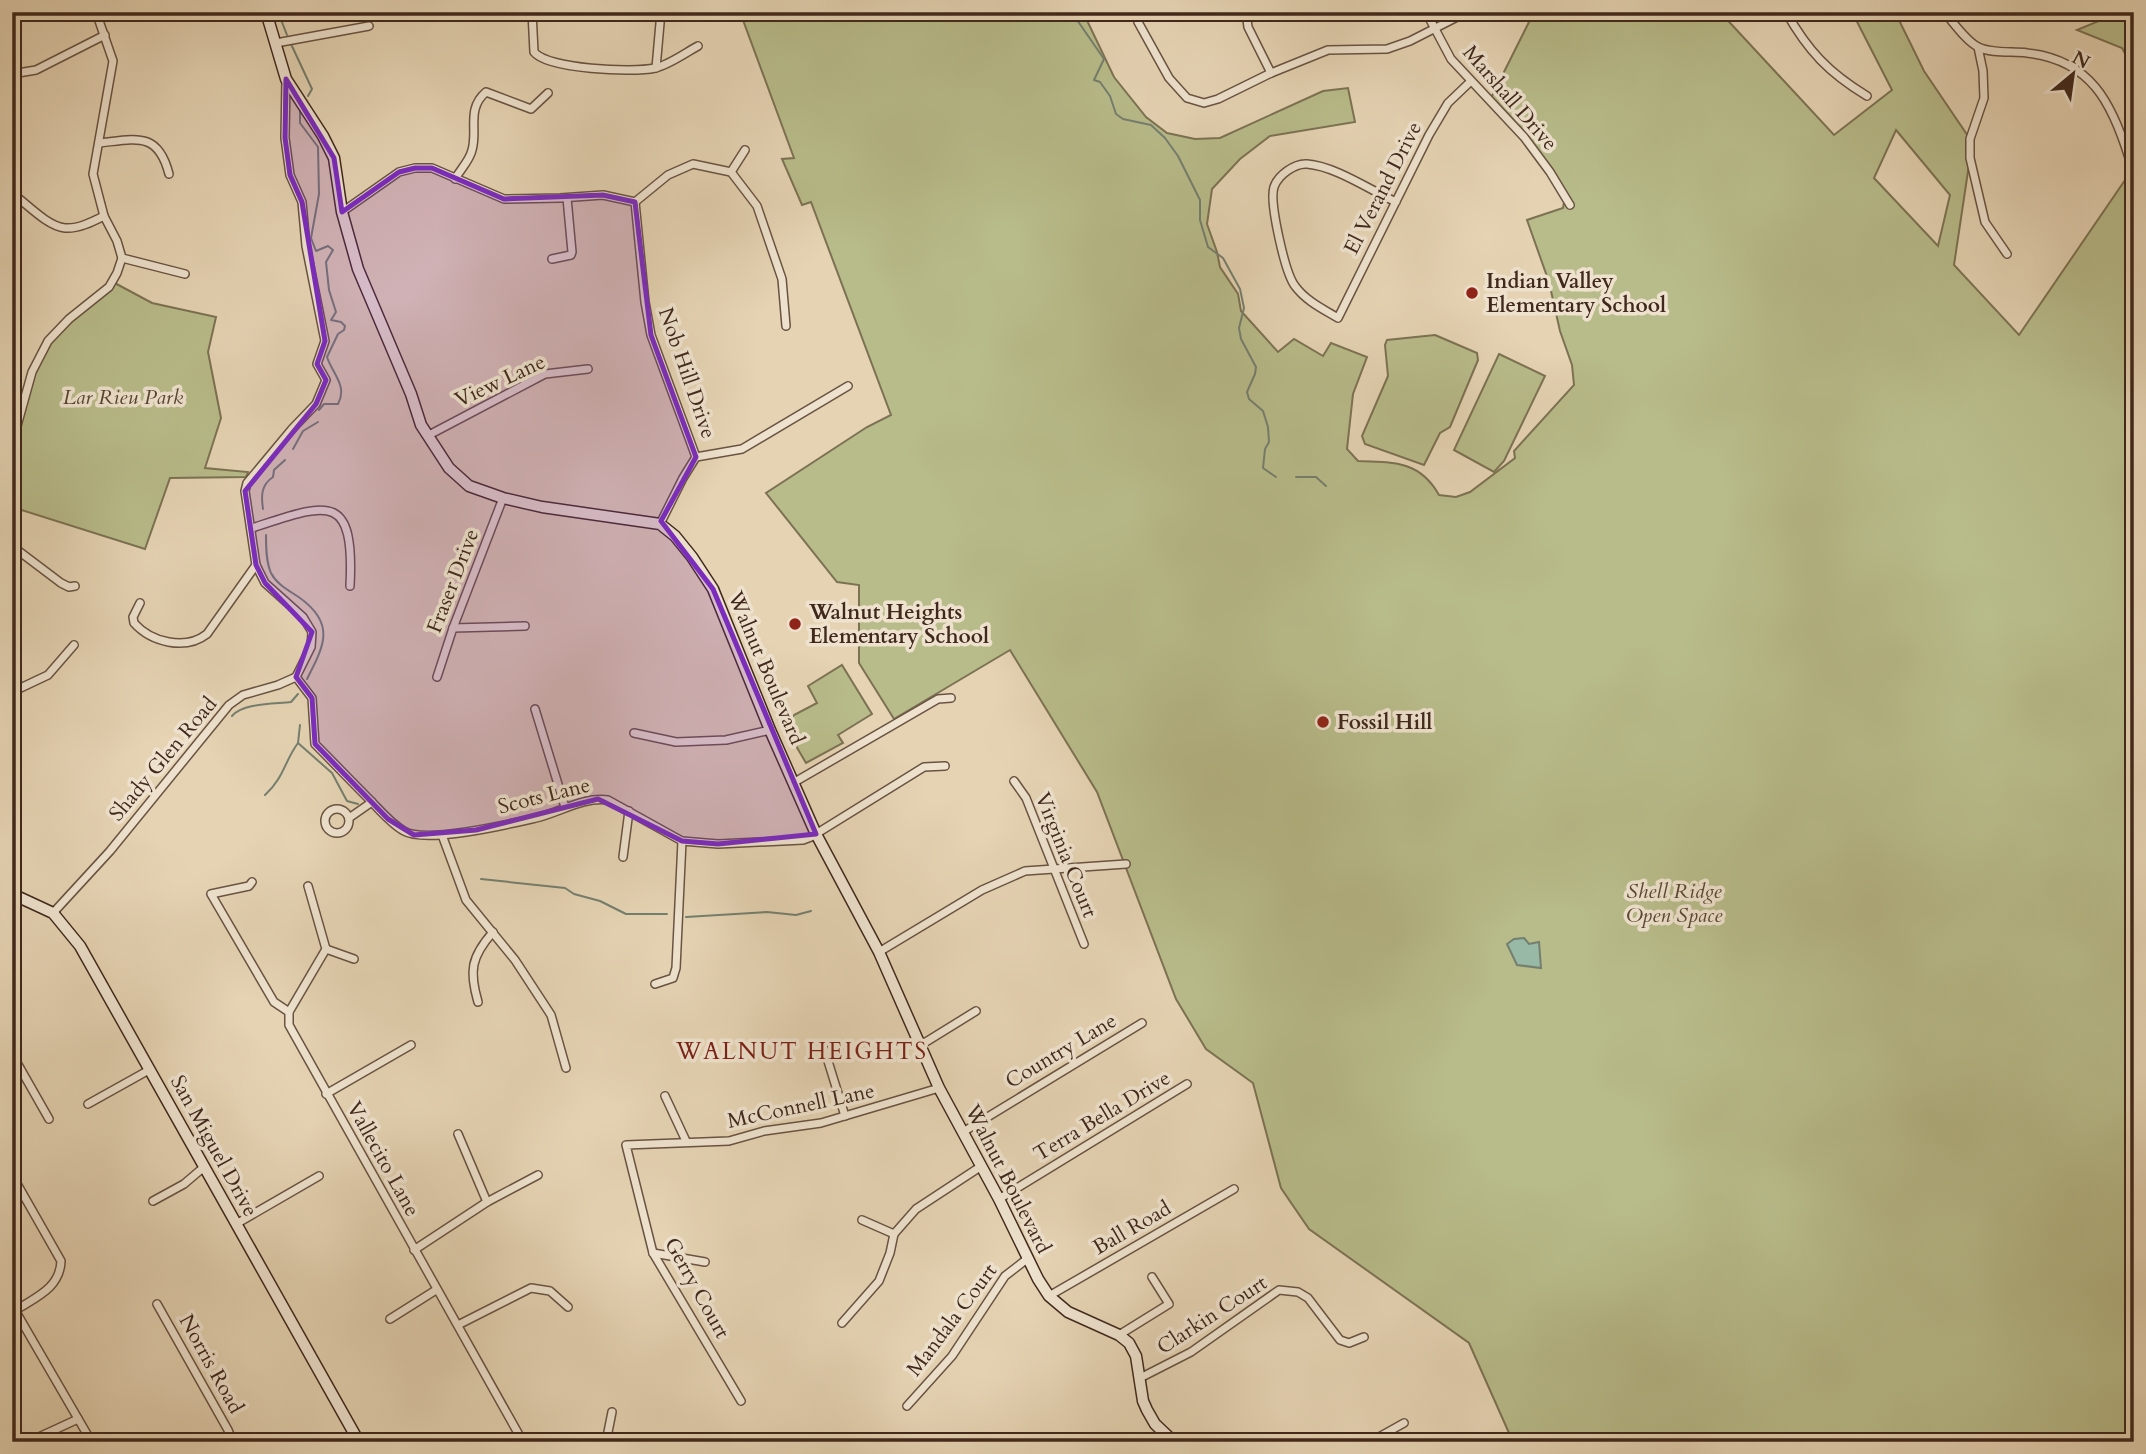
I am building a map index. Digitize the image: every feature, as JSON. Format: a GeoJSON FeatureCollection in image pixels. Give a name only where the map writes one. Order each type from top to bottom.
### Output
{"type":"FeatureCollection","features":[{"type":"Feature","properties":{"kind":"street"},"geometry":{"type":"LineString","coordinates":[[12,444],[32,372],[48,341],[69,319],[109,287],[121,258],[117,240],[104,216],[93,174],[113,61],[96,12]]}},
{"type":"Feature","properties":{"kind":"street"},"geometry":{"type":"LineString","coordinates":[[266,12],[286,79],[286,146],[290,175],[302,202],[306,246],[325,341],[317,364],[326,380],[316,404],[247,483],[245,491],[256,565],[265,583],[303,617],[312,632],[311,647],[296,677]]}},
{"type":"Feature","properties":{"kind":"street"},"geometry":{"type":"LineString","coordinates":[[532,12],[532,44],[534,52],[541,59],[601,70],[656,68],[698,46]]}},
{"type":"Feature","properties":{"kind":"street"},"geometry":{"type":"LineString","coordinates":[[656,68],[661,12]]}},
{"type":"Feature","properties":{"kind":"street"},"geometry":{"type":"LineString","coordinates":[[1136,12],[1138,22],[1169,78],[1187,98],[1204,103],[1219,99],[1271,73],[1328,50],[1387,49],[1410,41],[1467,12]]}},
{"type":"Feature","properties":{"kind":"street"},"geometry":{"type":"LineString","coordinates":[[1246,12],[1248,27],[1271,73]]}},
{"type":"Feature","properties":{"kind":"street","name":"Marshall Drive"},"geometry":{"type":"LineString","coordinates":[[1426,12],[1451,59],[1524,137],[1570,205]]}},
{"type":"Feature","properties":{"kind":"street"},"geometry":{"type":"LineString","coordinates":[[1786,12],[1799,36],[1822,63],[1867,96]]}},
{"type":"Feature","properties":{"kind":"street"},"geometry":{"type":"LineString","coordinates":[[1944,12],[1978,47],[1983,71],[1983,98],[1970,139],[1970,158],[1985,222],[2007,254]]}},
{"type":"Feature","properties":{"kind":"street"},"geometry":{"type":"LineString","coordinates":[[276,43],[369,26]]}},
{"type":"Feature","properties":{"kind":"street"},"geometry":{"type":"LineString","coordinates":[[12,74],[36,70],[105,35]]}},
{"type":"Feature","properties":{"kind":"street"},"geometry":{"type":"LineString","coordinates":[[1978,47],[2044,55],[2062,61],[2085,75],[2106,100],[2116,118],[2129,158]]}},
{"type":"Feature","properties":{"kind":"street"},"geometry":{"type":"LineString","coordinates":[[286,79],[334,158],[342,212],[358,269],[411,394],[421,425],[449,468],[468,486],[503,498],[542,507],[660,524]]}},
{"type":"Feature","properties":{"kind":"street","name":"El Verand Drive"},"geometry":{"type":"LineString","coordinates":[[1395,202],[1325,167],[1304,163],[1283,173],[1274,187],[1275,216],[1281,248],[1293,285],[1312,303],[1338,318],[1429,135],[1448,103],[1471,82]]}},
{"type":"Feature","properties":{"kind":"street"},"geometry":{"type":"LineString","coordinates":[[455,179],[473,149],[472,124],[476,107],[486,92],[531,109],[548,93]]}},
{"type":"Feature","properties":{"kind":"street"},"geometry":{"type":"LineString","coordinates":[[99,143],[142,140],[157,146],[165,159],[169,174]]}},
{"type":"Feature","properties":{"kind":"street"},"geometry":{"type":"LineString","coordinates":[[731,172],[746,150]]}},
{"type":"Feature","properties":{"kind":"street"},"geometry":{"type":"LineString","coordinates":[[342,212],[399,173],[415,168],[432,168],[504,199],[603,195],[635,202],[668,175],[693,164],[731,172],[757,206],[782,279],[786,326]]}},
{"type":"Feature","properties":{"kind":"street"},"geometry":{"type":"LineString","coordinates":[[12,193],[48,220],[64,228],[85,225],[104,216]]}},
{"type":"Feature","properties":{"kind":"street"},"geometry":{"type":"LineString","coordinates":[[552,259],[572,252],[567,198]]}},
{"type":"Feature","properties":{"kind":"street","name":"Nob Hill Drive"},"geometry":{"type":"LineString","coordinates":[[635,202],[651,335],[696,457],[660,524]]}},
{"type":"Feature","properties":{"kind":"street"},"geometry":{"type":"LineString","coordinates":[[121,258],[185,274]]}},
{"type":"Feature","properties":{"kind":"street","name":"View Lane"},"geometry":{"type":"LineString","coordinates":[[429,435],[545,374],[588,369]]}},
{"type":"Feature","properties":{"kind":"street"},"geometry":{"type":"LineString","coordinates":[[696,457],[742,449],[848,386]]}},
{"type":"Feature","properties":{"kind":"street","name":"Fraser Drive"},"geometry":{"type":"LineString","coordinates":[[437,677],[503,498]]}},
{"type":"Feature","properties":{"kind":"street"},"geometry":{"type":"LineString","coordinates":[[252,528],[306,510],[323,508],[338,516],[348,528],[352,551],[350,586]]}},
{"type":"Feature","properties":{"kind":"street","name":"Walnut Boulevard"},"geometry":{"type":"LineString","coordinates":[[660,524],[676,536],[713,589],[816,834],[879,952],[939,1088],[999,1199],[1027,1259],[1049,1296],[1068,1312],[1119,1335]]}},
{"type":"Feature","properties":{"kind":"street"},"geometry":{"type":"LineString","coordinates":[[12,546],[61,583],[69,587],[75,586]]}},
{"type":"Feature","properties":{"kind":"street"},"geometry":{"type":"LineString","coordinates":[[140,603],[133,617],[138,628],[180,644],[199,640],[207,634],[256,565]]}},
{"type":"Feature","properties":{"kind":"street"},"geometry":{"type":"LineString","coordinates":[[453,628],[525,626]]}},
{"type":"Feature","properties":{"kind":"street"},"geometry":{"type":"LineString","coordinates":[[12,691],[48,676],[74,645]]}},
{"type":"Feature","properties":{"kind":"street","name":"Scots Lane"},"geometry":{"type":"LineString","coordinates":[[296,677],[312,698],[315,744],[404,832],[414,835],[442,835],[539,817],[598,799],[608,800],[682,841],[718,844],[803,840],[924,767],[945,766]]}},
{"type":"Feature","properties":{"kind":"street","name":"Shady Glen Road"},"geometry":{"type":"LineString","coordinates":[[53,913],[110,851],[229,705],[243,695],[296,677]]}},
{"type":"Feature","properties":{"kind":"street"},"geometry":{"type":"LineString","coordinates":[[793,783],[939,699],[951,698]]}},
{"type":"Feature","properties":{"kind":"street"},"geometry":{"type":"LineString","coordinates":[[535,709],[565,807]]}},
{"type":"Feature","properties":{"kind":"street"},"geometry":{"type":"LineString","coordinates":[[634,733],[676,742],[726,740],[770,730]]}},
{"type":"Feature","properties":{"kind":"street","name":"Virginia Court"},"geometry":{"type":"LineString","coordinates":[[1014,781],[1026,798],[1084,944]]}},
{"type":"Feature","properties":{"kind":"street"},"geometry":{"type":"LineString","coordinates":[[349,818],[372,802]]}},
{"type":"Feature","properties":{"kind":"street"},"geometry":{"type":"LineString","coordinates":[[623,857],[629,811]]}},
{"type":"Feature","properties":{"kind":"street"},"geometry":{"type":"LineString","coordinates":[[442,835],[466,900],[515,960],[551,1015],[566,1068]]}},
{"type":"Feature","properties":{"kind":"street"},"geometry":{"type":"LineString","coordinates":[[655,984],[673,978],[676,968],[682,841]]}},
{"type":"Feature","properties":{"kind":"street"},"geometry":{"type":"LineString","coordinates":[[879,952],[982,890],[1025,872],[1126,864]]}},
{"type":"Feature","properties":{"kind":"street"},"geometry":{"type":"LineString","coordinates":[[252,882],[249,886],[211,894],[274,1002],[289,1012],[326,949],[308,886]]}},
{"type":"Feature","properties":{"kind":"street","name":"San Miguel Drive"},"geometry":{"type":"LineString","coordinates":[[12,894],[53,913],[80,946],[359,1442]]}},
{"type":"Feature","properties":{"kind":"street"},"geometry":{"type":"LineString","coordinates":[[478,1002],[472,973],[474,961],[493,932]]}},
{"type":"Feature","properties":{"kind":"street"},"geometry":{"type":"LineString","coordinates":[[326,949],[354,959]]}},
{"type":"Feature","properties":{"kind":"street"},"geometry":{"type":"LineString","coordinates":[[921,1045],[976,1011]]}},
{"type":"Feature","properties":{"kind":"street","name":"Vallecito Lane"},"geometry":{"type":"LineString","coordinates":[[289,1012],[289,1025],[326,1094],[523,1442]]}},
{"type":"Feature","properties":{"kind":"street","name":"Country Lane"},"geometry":{"type":"LineString","coordinates":[[963,1132],[1142,1023]]}},
{"type":"Feature","properties":{"kind":"street"},"geometry":{"type":"LineString","coordinates":[[326,1094],[411,1045]]}},
{"type":"Feature","properties":{"kind":"street"},"geometry":{"type":"LineString","coordinates":[[823,1045],[845,1116]]}},
{"type":"Feature","properties":{"kind":"street"},"geometry":{"type":"LineString","coordinates":[[12,1054],[49,1119]]}},
{"type":"Feature","properties":{"kind":"street"},"geometry":{"type":"LineString","coordinates":[[88,1104],[149,1070]]}},
{"type":"Feature","properties":{"kind":"street","name":"Terra Bella Drive"},"geometry":{"type":"LineString","coordinates":[[999,1199],[1187,1084]]}},
{"type":"Feature","properties":{"kind":"street","name":"McConnell Lane"},"geometry":{"type":"LineString","coordinates":[[626,1145],[729,1141],[764,1131],[798,1127],[845,1116],[939,1088]]}},
{"type":"Feature","properties":{"kind":"street"},"geometry":{"type":"LineString","coordinates":[[665,1096],[686,1141]]}},
{"type":"Feature","properties":{"kind":"street"},"geometry":{"type":"LineString","coordinates":[[458,1134],[487,1202]]}},
{"type":"Feature","properties":{"kind":"street","name":"Gerry Court"},"geometry":{"type":"LineString","coordinates":[[626,1145],[653,1253],[741,1401]]}},
{"type":"Feature","properties":{"kind":"street"},"geometry":{"type":"LineString","coordinates":[[152,1200],[184,1184],[204,1167]]}},
{"type":"Feature","properties":{"kind":"street"},"geometry":{"type":"LineString","coordinates":[[842,1323],[879,1281],[894,1234],[916,1209],[980,1167]]}},
{"type":"Feature","properties":{"kind":"street"},"geometry":{"type":"LineString","coordinates":[[12,1175],[61,1261],[59,1274],[51,1287],[14,1308],[91,1441],[100,1442]]}},
{"type":"Feature","properties":{"kind":"street"},"geometry":{"type":"LineString","coordinates":[[414,1250],[487,1202],[538,1175]]}},
{"type":"Feature","properties":{"kind":"street"},"geometry":{"type":"LineString","coordinates":[[236,1224],[319,1176]]}},
{"type":"Feature","properties":{"kind":"street","name":"Ball Road"},"geometry":{"type":"LineString","coordinates":[[1049,1296],[1234,1189]]}},
{"type":"Feature","properties":{"kind":"street"},"geometry":{"type":"LineString","coordinates":[[862,1220],[894,1234]]}},
{"type":"Feature","properties":{"kind":"street"},"geometry":{"type":"LineString","coordinates":[[653,1253],[705,1262]]}},
{"type":"Feature","properties":{"kind":"street","name":"Mandala Court"},"geometry":{"type":"LineString","coordinates":[[907,1406],[952,1356],[1005,1276],[1027,1259]]}},
{"type":"Feature","properties":{"kind":"street"},"geometry":{"type":"LineString","coordinates":[[1152,1277],[1169,1304],[1119,1335],[1133,1349],[1147,1410],[1155,1424],[1174,1442]]}},
{"type":"Feature","properties":{"kind":"street"},"geometry":{"type":"LineString","coordinates":[[458,1325],[531,1288],[550,1291],[569,1307]]}},
{"type":"Feature","properties":{"kind":"street"},"geometry":{"type":"LineString","coordinates":[[390,1319],[436,1290]]}},
{"type":"Feature","properties":{"kind":"street","name":"Clarkin Court"},"geometry":{"type":"LineString","coordinates":[[1140,1378],[1191,1352],[1279,1290],[1298,1292],[1308,1298],[1340,1340],[1349,1343],[1364,1337]]}},
{"type":"Feature","properties":{"kind":"street","name":"Norris Road"},"geometry":{"type":"LineString","coordinates":[[157,1304],[233,1442]]}},
{"type":"Feature","properties":{"kind":"street"},"geometry":{"type":"LineString","coordinates":[[606,1442],[612,1412]]}},
{"type":"Feature","properties":{"kind":"street"},"geometry":{"type":"LineString","coordinates":[[28,1442],[78,1419]]}},
{"type":"Feature","properties":{"kind":"street"},"geometry":{"type":"LineString","coordinates":[[1370,1442],[1404,1423]]}},
{"type":"Feature","properties":{"kind":"highlighted area"},"geometry":{"type":"Polygon","coordinates":[[[286,79],[334,158],[342,212],[399,172],[415,168],[432,168],[504,199],[603,195],[635,202],[651,335],[696,457],[661,521],[713,589],[816,834],[718,844],[682,841],[598,799],[476,830],[414,835],[388,819],[315,744],[312,698],[296,677],[312,632],[265,583],[256,565],[245,491],[316,404],[326,380],[317,364],[325,341],[302,202],[290,175],[285,138],[286,79]]]}},
{"type":"Feature","properties":{"kind":"green space","name":"Shell Ridge Open Space"},"geometry":{"type":"Polygon","coordinates":[[[740,12],[1083,12],[1114,77],[1146,117],[1167,133],[1195,139],[1220,138],[1323,91],[1348,88],[1355,122],[1270,136],[1240,159],[1212,189],[1207,224],[1220,267],[1238,294],[1241,311],[1278,352],[1294,339],[1323,356],[1331,343],[1367,357],[1353,394],[1347,449],[1358,461],[1394,463],[1415,470],[1432,484],[1439,495],[1456,497],[1470,492],[1515,458],[1514,451],[1574,385],[1572,365],[1560,331],[1549,282],[1527,220],[1563,208],[1565,197],[1491,98],[1534,12],[1720,12],[1834,135],[1892,90],[1852,12],[1895,12],[1924,71],[1970,139],[1970,158],[1954,265],[2019,335],[2134,167],[2134,1442],[1513,1442],[1469,1343],[1309,1229],[1281,1188],[1253,1083],[1206,1049],[1176,999],[1097,792],[1010,650],[894,719],[859,663],[859,585],[837,582],[766,493],[867,427],[891,415],[811,202],[802,205],[782,159],[794,158],[740,12]],[[1896,130],[1874,178],[1938,246],[1950,195],[1896,130]]]}},
{"type":"Feature","properties":{"kind":"green space"},"geometry":{"type":"Polygon","coordinates":[[[2110,12],[2134,12],[2134,70],[2122,48],[2077,30],[2111,16],[2110,12]]]}},
{"type":"Feature","properties":{"kind":"green space","name":"Lar Rieu Park"},"geometry":{"type":"Polygon","coordinates":[[[111,281],[152,303],[216,317],[208,352],[221,418],[205,468],[248,472],[246,477],[170,478],[145,549],[12,507],[12,444],[32,372],[48,341],[111,281]]]}},
{"type":"Feature","properties":{"kind":"green space"},"geometry":{"type":"Polygon","coordinates":[[[1435,335],[1477,353],[1478,360],[1450,427],[1440,433],[1424,465],[1365,444],[1362,436],[1388,376],[1385,345],[1387,340],[1435,335]]]}},
{"type":"Feature","properties":{"kind":"green space"},"geometry":{"type":"Polygon","coordinates":[[[1499,354],[1545,376],[1504,461],[1494,472],[1454,450],[1499,354]]]}},
{"type":"Feature","properties":{"kind":"green space"},"geometry":{"type":"Polygon","coordinates":[[[842,665],[872,714],[838,735],[843,743],[806,763],[785,727],[794,715],[817,703],[808,686],[842,665]]]}},
{"type":"Feature","properties":{"kind":"shaded area"},"geometry":{"type":"Polygon","coordinates":[[[1524,938],[1529,944],[1539,942],[1541,968],[1517,965],[1507,944],[1514,939],[1524,938]]]}},
{"type":"Feature","properties":{"kind":"waterway"},"geometry":{"type":"LineString","coordinates":[[278,12],[287,35]]}},
{"type":"Feature","properties":{"kind":"waterway"},"geometry":{"type":"LineString","coordinates":[[388,12],[408,19],[423,18]]}},
{"type":"Feature","properties":{"kind":"waterway"},"geometry":{"type":"LineString","coordinates":[[1075,12],[1075,17],[1104,59],[1094,80],[1100,82],[1110,96],[1116,114],[1123,119],[1151,125],[1178,156],[1200,200],[1200,220],[1208,247],[1223,258],[1240,289],[1244,308],[1239,328],[1241,339],[1256,367],[1247,392],[1249,399],[1263,411],[1268,427],[1269,442],[1265,449],[1263,468],[1276,477]]}},
{"type":"Feature","properties":{"kind":"waterway"},"geometry":{"type":"LineString","coordinates":[[291,44],[312,89],[308,96]]}},
{"type":"Feature","properties":{"kind":"waterway"},"geometry":{"type":"LineString","coordinates":[[300,110],[300,123],[318,147],[319,194],[311,238],[316,251],[328,246],[333,250],[326,262],[329,290],[336,312],[331,320],[341,322],[345,326],[327,357],[340,385],[341,397],[338,404],[324,404],[319,410]]}},
{"type":"Feature","properties":{"kind":"waterway"},"geometry":{"type":"LineString","coordinates":[[293,449],[303,431],[318,422]]}},
{"type":"Feature","properties":{"kind":"waterway"},"geometry":{"type":"LineString","coordinates":[[263,509],[264,487],[273,477],[274,470],[285,460]]}},
{"type":"Feature","properties":{"kind":"waterway"},"geometry":{"type":"LineString","coordinates":[[1296,477],[1316,477],[1326,486]]}},
{"type":"Feature","properties":{"kind":"waterway"},"geometry":{"type":"LineString","coordinates":[[266,535],[267,559],[274,577],[311,608],[323,626],[322,646],[307,679]]}},
{"type":"Feature","properties":{"kind":"waterway"},"geometry":{"type":"LineString","coordinates":[[232,716],[251,706],[291,702],[298,694]]}},
{"type":"Feature","properties":{"kind":"waterway"},"geometry":{"type":"LineString","coordinates":[[300,725],[298,743],[332,773],[347,801],[358,804]]}},
{"type":"Feature","properties":{"kind":"waterway"},"geometry":{"type":"LineString","coordinates":[[265,795],[280,776],[298,743]]}},
{"type":"Feature","properties":{"kind":"waterway"},"geometry":{"type":"LineString","coordinates":[[481,879],[565,888],[626,914],[667,914]]}},
{"type":"Feature","properties":{"kind":"waterway"},"geometry":{"type":"LineString","coordinates":[[686,917],[767,912],[796,915],[811,911]]}},
{"type":"Feature","properties":{"kind":"place","name":"Indian Valley Elementary School"},"geometry":{"type":"Point","coordinates":[1472,293]}},
{"type":"Feature","properties":{"kind":"place","name":"Walnut Heights Elementary School"},"geometry":{"type":"Point","coordinates":[795,624]}},
{"type":"Feature","properties":{"kind":"place","name":"Fossil Hill"},"geometry":{"type":"Point","coordinates":[1323,722]}},
{"type":"Feature","properties":{"kind":"district","name":"WALNUT HEIGHTS"},"geometry":{"type":"Point","coordinates":[802,1051]}}]}
